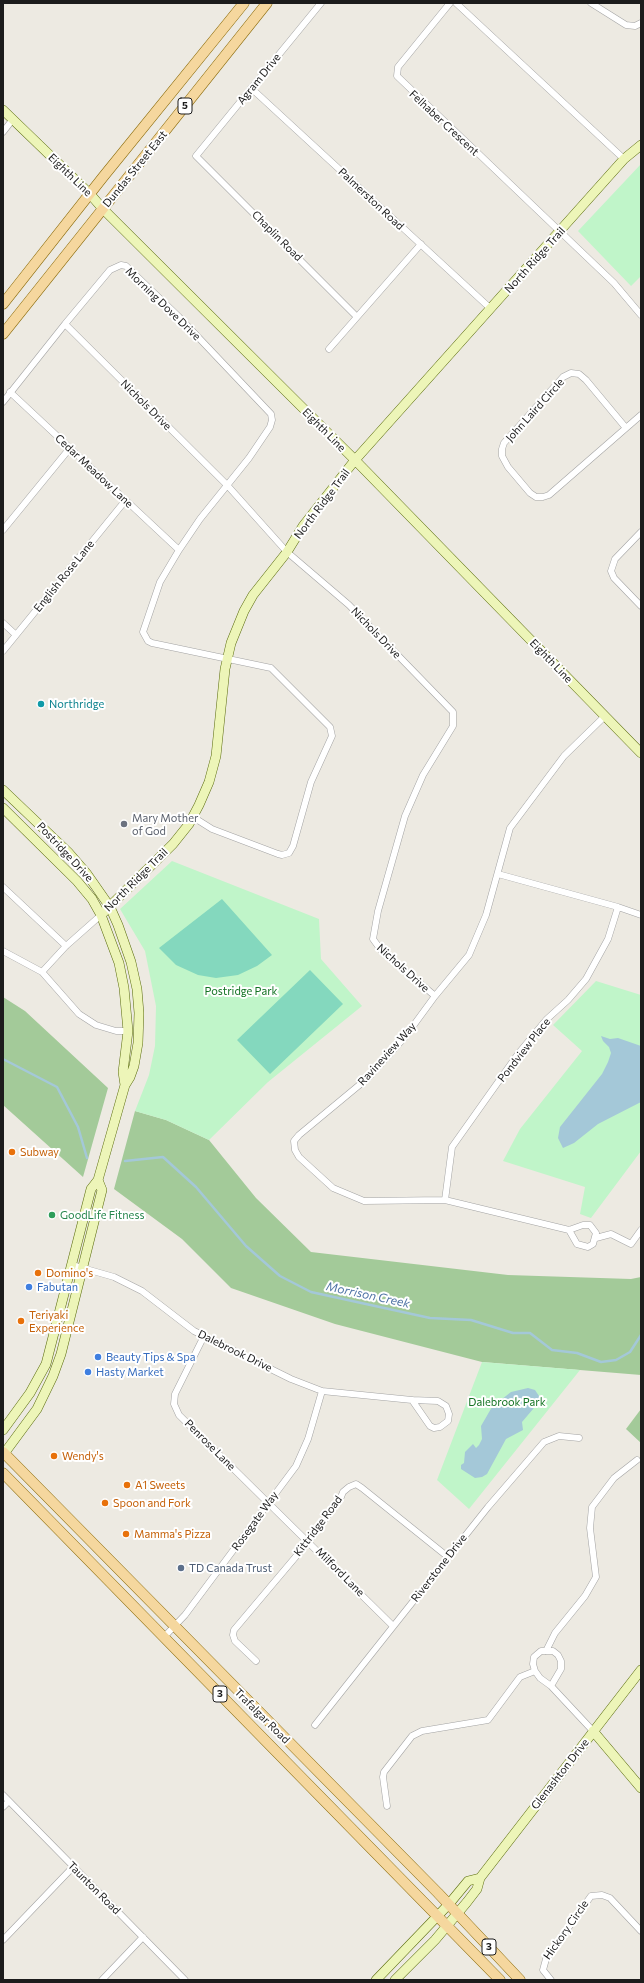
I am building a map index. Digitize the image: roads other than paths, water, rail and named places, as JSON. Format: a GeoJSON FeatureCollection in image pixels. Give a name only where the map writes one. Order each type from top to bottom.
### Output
{"type":"FeatureCollection","features":[{"type":"Feature","properties":{"kind":"main road","name":"Dundas Street East"},"geometry":{"type":"LineString","coordinates":[[3,304],[103,177],[244,3]]}},
{"type":"Feature","properties":{"kind":"main road","name":"Dundas Street East"},"geometry":{"type":"LineString","coordinates":[[3,334],[267,3]]}},
{"type":"Feature","properties":{"kind":"main road","name":"Trafalgar Road"},"geometry":{"type":"LineString","coordinates":[[3,1454],[448,1904],[520,1980]]}},
{"type":"Feature","properties":{"kind":"main road","name":"Trafalgar Road"},"geometry":{"type":"LineString","coordinates":[[3,1473],[438,1915],[500,1980]]}},
{"type":"Feature","properties":{"kind":"street","name":"Agram Drive"},"geometry":{"type":"LineString","coordinates":[[196,156],[321,3]]}},
{"type":"Feature","properties":{"kind":"street","name":"Felhaber Crescent"},"geometry":{"type":"LineString","coordinates":[[450,3],[398,67],[397,76],[560,232]]}},
{"type":"Feature","properties":{"kind":"street"},"geometry":{"type":"LineString","coordinates":[[456,3],[624,159]]}},
{"type":"Feature","properties":{"kind":"street"},"geometry":{"type":"LineString","coordinates":[[591,3],[626,25],[635,26],[641,23]]}},
{"type":"Feature","properties":{"kind":"street","name":"Palmerston Road"},"geometry":{"type":"LineString","coordinates":[[251,88],[491,310]]}},
{"type":"Feature","properties":{"kind":"street","name":"Eighth Line"},"geometry":{"type":"LineString","coordinates":[[3,110],[90,194],[103,209],[355,460],[641,753]]}},
{"type":"Feature","properties":{"kind":"street"},"geometry":{"type":"LineString","coordinates":[[3,132],[13,119]]}},
{"type":"Feature","properties":{"kind":"street","name":"North Ridge Trail"},"geometry":{"type":"LineString","coordinates":[[101,915],[173,844],[193,817],[214,768],[227,660],[231,643],[244,611],[253,595],[287,552],[303,527],[355,460],[491,310],[624,159],[641,145]]}},
{"type":"Feature","properties":{"kind":"street","name":"Chaplin Road"},"geometry":{"type":"LineString","coordinates":[[196,156],[357,317]]}},
{"type":"Feature","properties":{"kind":"street"},"geometry":{"type":"LineString","coordinates":[[560,232],[619,288],[641,315]]}},
{"type":"Feature","properties":{"kind":"street"},"geometry":{"type":"LineString","coordinates":[[329,349],[421,244]]}},
{"type":"Feature","properties":{"kind":"street","name":"Morning Dove Drive"},"geometry":{"type":"LineString","coordinates":[[3,402],[65,324],[113,268],[118,265],[126,266],[179,317],[269,411],[272,416],[270,427],[249,458],[226,485]]}},
{"type":"Feature","properties":{"kind":"street","name":"Nichols Drive"},"geometry":{"type":"LineString","coordinates":[[65,324],[226,485],[287,552],[349,605],[453,712],[453,726],[423,775],[405,816],[378,911],[372,939],[380,950],[435,996]]}},
{"type":"Feature","properties":{"kind":"street","name":"John Laird Circle"},"geometry":{"type":"LineString","coordinates":[[626,428],[586,380],[579,374],[571,373],[563,377],[504,443],[502,456],[508,467],[530,493],[543,497],[549,495],[641,415]]}},
{"type":"Feature","properties":{"kind":"street","name":"Cedar Meadow Lane"},"geometry":{"type":"LineString","coordinates":[[10,392],[179,550]]}},
{"type":"Feature","properties":{"kind":"street"},"geometry":{"type":"LineString","coordinates":[[3,530],[70,448]]}},
{"type":"Feature","properties":{"kind":"street"},"geometry":{"type":"LineString","coordinates":[[193,817],[212,829],[282,855],[289,853],[293,846],[311,782],[332,736],[330,727],[273,670],[265,666],[227,660],[152,643],[145,637],[144,628],[160,582],[179,550],[226,485]]}},
{"type":"Feature","properties":{"kind":"street","name":"English Rose Lane"},"geometry":{"type":"LineString","coordinates":[[3,651],[125,501]]}},
{"type":"Feature","properties":{"kind":"street"},"geometry":{"type":"LineString","coordinates":[[641,532],[615,558],[611,571],[614,578],[641,606]]}},
{"type":"Feature","properties":{"kind":"street"},"geometry":{"type":"LineString","coordinates":[[3,623],[16,635]]}},
{"type":"Feature","properties":{"kind":"street","name":"Ravineview Way"},"geometry":{"type":"LineString","coordinates":[[596,1238],[596,1233],[590,1225],[583,1225],[570,1230],[445,1200],[364,1201],[333,1188],[299,1157],[295,1150],[294,1141],[299,1135],[369,1077],[405,1037],[435,996],[469,955],[486,915],[510,828],[564,756],[604,716]]}},
{"type":"Feature","properties":{"kind":"street","name":"Postridge Drive"},"geometry":{"type":"LineString","coordinates":[[3,790],[68,852],[87,874],[110,906],[131,962],[137,989],[138,1043],[132,1072],[124,1084],[98,1180],[91,1189],[46,1364],[30,1393],[3,1430]]}},
{"type":"Feature","properties":{"kind":"street","name":"Postridge Drive"},"geometry":{"type":"LineString","coordinates":[[3,808],[77,881],[92,899],[101,915],[119,963],[124,988],[128,1031],[123,1072],[124,1084]]}},
{"type":"Feature","properties":{"kind":"street"},"geometry":{"type":"LineString","coordinates":[[498,874],[618,907],[641,915]]}},
{"type":"Feature","properties":{"kind":"street"},"geometry":{"type":"LineString","coordinates":[[3,887],[66,946]]}},
{"type":"Feature","properties":{"kind":"street","name":"Pondview Place"},"geometry":{"type":"LineString","coordinates":[[445,1200],[452,1147],[542,1025],[586,979],[608,939],[618,907]]}},
{"type":"Feature","properties":{"kind":"street"},"geometry":{"type":"LineString","coordinates":[[42,972],[66,946],[101,915]]}},
{"type":"Feature","properties":{"kind":"street"},"geometry":{"type":"LineString","coordinates":[[3,951],[42,972],[79,1014],[96,1025],[116,1030],[128,1031]]}},
{"type":"Feature","properties":{"kind":"street","name":"Postridge Drive"},"geometry":{"type":"LineString","coordinates":[[3,1454],[37,1409],[54,1376],[61,1354],[102,1190],[98,1180]]}},
{"type":"Feature","properties":{"kind":"street"},"geometry":{"type":"LineString","coordinates":[[570,1230],[577,1244],[583,1247],[588,1247],[593,1244],[596,1238],[611,1234],[631,1244],[641,1230]]}},
{"type":"Feature","properties":{"kind":"street","name":"Dalebrook Drive"},"geometry":{"type":"LineString","coordinates":[[72,1265],[114,1277],[142,1291],[194,1331],[291,1379],[322,1390],[442,1402],[449,1414],[448,1421],[440,1427],[434,1428],[430,1426],[412,1400]]}},
{"type":"Feature","properties":{"kind":"street","name":"Penrose Lane"},"geometry":{"type":"LineString","coordinates":[[204,1336],[175,1394],[174,1404],[179,1415],[269,1502]]}},
{"type":"Feature","properties":{"kind":"street","name":"Rosegate Way"},"geometry":{"type":"LineString","coordinates":[[164,1637],[185,1615],[296,1466],[308,1439],[322,1390]]}},
{"type":"Feature","properties":{"kind":"street","name":"Riverstone Drive"},"geometry":{"type":"LineString","coordinates":[[315,1725],[488,1507],[544,1442],[559,1436],[579,1438]]}},
{"type":"Feature","properties":{"kind":"street"},"geometry":{"type":"LineString","coordinates":[[546,1650],[555,1633],[584,1596],[596,1576],[590,1528],[592,1507],[614,1478],[637,1460]]}},
{"type":"Feature","properties":{"kind":"street","name":"Kittridge Road"},"geometry":{"type":"LineString","coordinates":[[256,1661],[235,1641],[233,1635],[234,1630],[309,1541],[341,1498],[343,1492],[349,1487],[356,1484],[448,1557]]}},
{"type":"Feature","properties":{"kind":"street","name":"Milford Lane"},"geometry":{"type":"LineString","coordinates":[[269,1502],[393,1626]]}},
{"type":"Feature","properties":{"kind":"street"},"geometry":{"type":"LineString","coordinates":[[551,1686],[561,1669],[561,1661],[558,1655],[553,1651],[541,1651],[534,1657],[533,1664],[535,1671],[540,1678],[551,1686],[593,1731],[641,1788]]}},
{"type":"Feature","properties":{"kind":"street","name":"Glenashton Drive"},"geometry":{"type":"LineString","coordinates":[[395,1980],[457,1914],[477,1889],[480,1878],[641,1670]]}},
{"type":"Feature","properties":{"kind":"street"},"geometry":{"type":"LineString","coordinates":[[387,1806],[383,1777],[384,1772],[412,1736],[422,1731],[488,1720],[514,1683],[520,1677],[535,1671]]}},
{"type":"Feature","properties":{"kind":"street","name":"Taunton Road"},"geometry":{"type":"LineString","coordinates":[[3,1795],[185,1980]]}},
{"type":"Feature","properties":{"kind":"street"},"geometry":{"type":"LineString","coordinates":[[3,1807],[9,1801]]}},
{"type":"Feature","properties":{"kind":"street"},"geometry":{"type":"LineString","coordinates":[[3,1940],[73,1867]]}},
{"type":"Feature","properties":{"kind":"street","name":"Glenashton Drive"},"geometry":{"type":"LineString","coordinates":[[376,1980],[468,1882],[480,1878]]}},
{"type":"Feature","properties":{"kind":"street","name":"Hickory Circle"},"geometry":{"type":"LineString","coordinates":[[551,1980],[543,1970],[546,1959],[592,1896],[602,1895],[610,1898],[641,1931]]}},
{"type":"Feature","properties":{"kind":"street"},"geometry":{"type":"LineString","coordinates":[[102,1980],[143,1937]]}},
{"type":"Feature","properties":{"kind":"water"},"geometry":{"type":"Polygon","coordinates":[[[601,1036],[610,1039],[618,1038],[641,1046],[641,1102],[598,1124],[574,1143],[563,1148],[558,1138],[560,1127],[602,1074],[608,1062],[611,1053],[609,1047],[603,1041],[601,1036]]]}},
{"type":"Feature","properties":{"kind":"water"},"geometry":{"type":"Polygon","coordinates":[[[528,1388],[535,1390],[539,1396],[539,1402],[522,1422],[523,1430],[506,1439],[487,1474],[482,1477],[475,1478],[461,1469],[461,1465],[464,1463],[465,1452],[473,1444],[476,1448],[482,1439],[481,1426],[492,1407],[511,1392],[528,1388]]]}},
{"type":"Feature","properties":{"kind":"waterway","name":"Morrison Creek"},"geometry":{"type":"LineString","coordinates":[[3,1059],[57,1087],[78,1127],[87,1158]]}},
{"type":"Feature","properties":{"kind":"waterway","name":"Morrison Creek"},"geometry":{"type":"LineString","coordinates":[[125,1161],[163,1157],[196,1187],[246,1246],[280,1276],[311,1292],[430,1318],[471,1320],[513,1333],[530,1333],[552,1350],[577,1353],[601,1362],[616,1360],[630,1352],[641,1335]]}},
{"type":"Feature","properties":{"kind":"place","name":"Northridge"},"geometry":{"type":"Point","coordinates":[41,704]}},
{"type":"Feature","properties":{"kind":"place","name":"Mary Mother of God"},"geometry":{"type":"Point","coordinates":[124,824]}},
{"type":"Feature","properties":{"kind":"place","name":"Subway"},"geometry":{"type":"Point","coordinates":[12,1152]}},
{"type":"Feature","properties":{"kind":"place","name":"GoodLife Fitness"},"geometry":{"type":"Point","coordinates":[52,1215]}},
{"type":"Feature","properties":{"kind":"place","name":"Domino's"},"geometry":{"type":"Point","coordinates":[38,1273]}},
{"type":"Feature","properties":{"kind":"place","name":"Fabutan"},"geometry":{"type":"Point","coordinates":[29,1287]}},
{"type":"Feature","properties":{"kind":"place","name":"Teriyaki Experience"},"geometry":{"type":"Point","coordinates":[21,1321]}},
{"type":"Feature","properties":{"kind":"place","name":"Beauty Tips & Spa"},"geometry":{"type":"Point","coordinates":[98,1357]}},
{"type":"Feature","properties":{"kind":"place","name":"Hasty Market"},"geometry":{"type":"Point","coordinates":[88,1372]}},
{"type":"Feature","properties":{"kind":"place","name":"Wendy's"},"geometry":{"type":"Point","coordinates":[54,1456]}},
{"type":"Feature","properties":{"kind":"place","name":"A1 Sweets"},"geometry":{"type":"Point","coordinates":[127,1485]}},
{"type":"Feature","properties":{"kind":"place","name":"Spoon and Fork"},"geometry":{"type":"Point","coordinates":[105,1503]}},
{"type":"Feature","properties":{"kind":"place","name":"Mamma's Pizza"},"geometry":{"type":"Point","coordinates":[126,1534]}},
{"type":"Feature","properties":{"kind":"place","name":"TD Canada Trust"},"geometry":{"type":"Point","coordinates":[181,1568]}},
{"type":"Feature","properties":{"kind":"park label","name":"Postridge Park"},"geometry":{"type":"Point","coordinates":[241,991]}},
{"type":"Feature","properties":{"kind":"park label","name":"Dalebrook Park"},"geometry":{"type":"Point","coordinates":[507,1402]}}]}
